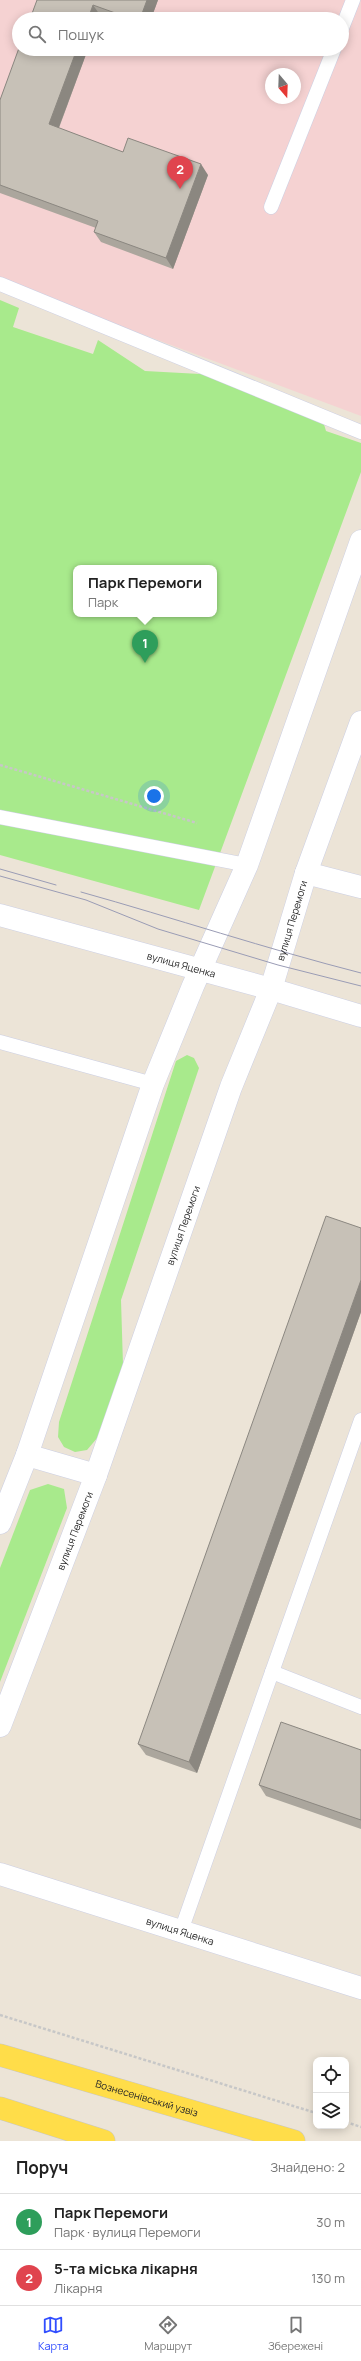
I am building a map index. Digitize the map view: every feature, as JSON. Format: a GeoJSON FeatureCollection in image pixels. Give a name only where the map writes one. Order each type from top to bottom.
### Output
{"type":"FeatureCollection","features":[{"type":"Feature","properties":{"kind":"main road"},"geometry":{"type":"LineString","coordinates":[[0,1523],[27,1455],[153,1084],[201,969],[247,865],[361,541]]}},
{"type":"Feature","properties":{"kind":"main road","name":"вулиця Перемоги"},"geometry":{"type":"LineString","coordinates":[[0,1726],[96,1475],[231,1087],[271,989],[306,873],[361,722]]}},
{"type":"Feature","properties":{"kind":"main road"},"geometry":{"type":"LineString","coordinates":[[306,873],[361,887]]}},
{"type":"Feature","properties":{"kind":"main road","name":"вулиця Яценка"},"geometry":{"type":"LineString","coordinates":[[0,915],[201,969],[361,1016]]}},
{"type":"Feature","properties":{"kind":"main road"},"geometry":{"type":"LineString","coordinates":[[27,1455],[96,1475]]}},
{"type":"Feature","properties":{"kind":"main road","name":"вулиця Яценка"},"geometry":{"type":"LineString","coordinates":[[0,1874],[361,1988]]}},
{"type":"Feature","properties":{"kind":"main road","name":"Вознесенівський узвіз"},"geometry":{"type":"LineString","coordinates":[[0,2055],[294,2141]]}},
{"type":"Feature","properties":{"kind":"main road"},"geometry":{"type":"LineString","coordinates":[[0,2108],[104,2141]]}},
{"type":"Feature","properties":{"kind":"lane"},"geometry":{"type":"LineString","coordinates":[[348,12],[353,0]]}},
{"type":"Feature","properties":{"kind":"lane"},"geometry":{"type":"LineString","coordinates":[[271,207],[331,56]]}},
{"type":"Feature","properties":{"kind":"lane"},"geometry":{"type":"LineString","coordinates":[[0,284],[361,432]]}},
{"type":"Feature","properties":{"kind":"lane"},"geometry":{"type":"LineString","coordinates":[[0,817],[247,865]]}},
{"type":"Feature","properties":{"kind":"lane"},"geometry":{"type":"LineString","coordinates":[[0,1042],[153,1084]]}},
{"type":"Feature","properties":{"kind":"lane"},"geometry":{"type":"LineString","coordinates":[[181,1932],[361,1420]]}},
{"type":"Feature","properties":{"kind":"lane"},"geometry":{"type":"LineString","coordinates":[[272,1672],[361,1706]]}},
{"type":"Feature","properties":{"kind":"path"},"geometry":{"type":"LineString","coordinates":[[0,765],[197,823]]}},
{"type":"Feature","properties":{"kind":"path"},"geometry":{"type":"LineString","coordinates":[[0,2015],[313,2112]]}},
{"type":"Feature","properties":{"kind":"path"},"geometry":{"type":"LineString","coordinates":[[349,2123],[361,2127]]}},
{"type":"Feature","properties":{"kind":"shaded area"},"geometry":{"type":"Polygon","coordinates":[[[0,0],[361,0],[361,416],[0,281],[0,0]]]}},
{"type":"Feature","properties":{"kind":"green space"},"geometry":{"type":"Polygon","coordinates":[[[0,300],[19,308],[13,327],[93,354],[98,340],[145,371],[237,376],[323,421],[326,431],[361,443],[361,472],[199,910],[0,855],[0,300]]]}},
{"type":"Feature","properties":{"kind":"green space"},"geometry":{"type":"Polygon","coordinates":[[[187,1055],[194,1058],[199,1068],[121,1300],[123,1365],[98,1437],[87,1450],[75,1452],[64,1447],[58,1437],[59,1422],[176,1061],[187,1055]]]}},
{"type":"Feature","properties":{"kind":"green space"},"geometry":{"type":"Polygon","coordinates":[[[48,1484],[64,1489],[67,1508],[0,1682],[0,1568],[30,1490],[48,1484]]]}},
{"type":"Feature","properties":{"kind":"building"},"geometry":{"type":"Polygon","coordinates":[[[37,0],[147,0],[143,12],[112,12],[93,5],[90,12],[33,12],[37,0]]]}},
{"type":"Feature","properties":{"kind":"building"},"geometry":{"type":"Polygon","coordinates":[[[16,56],[74,56],[49,124],[123,152],[128,138],[201,164],[166,258],[94,232],[98,221],[0,185],[0,100],[16,56]]]}},
{"type":"Feature","properties":{"kind":"building"},"geometry":{"type":"Polygon","coordinates":[[[326,1216],[361,1228],[361,1280],[189,1762],[138,1744],[326,1216]]]}},
{"type":"Feature","properties":{"kind":"building"},"geometry":{"type":"Polygon","coordinates":[[[281,1722],[361,1750],[361,1820],[259,1785],[281,1722]]]}},
{"type":"Feature","properties":{"kind":"tram line"},"geometry":{"type":"LineString","coordinates":[[0,869],[56,885]]}},
{"type":"Feature","properties":{"kind":"tram line"},"geometry":{"type":"LineString","coordinates":[[0,876],[86,900],[158,929],[278,965],[361,986]]}},
{"type":"Feature","properties":{"kind":"tram line"},"geometry":{"type":"LineString","coordinates":[[81,892],[291,954],[361,973]]}},
{"type":"Feature","properties":{"kind":"place","name":"5-та міська лікарня"},"geometry":{"type":"Point","coordinates":[180,189]}},
{"type":"Feature","properties":{"kind":"place","name":"Парк Перемоги"},"geometry":{"type":"Point","coordinates":[145,663]}}]}
